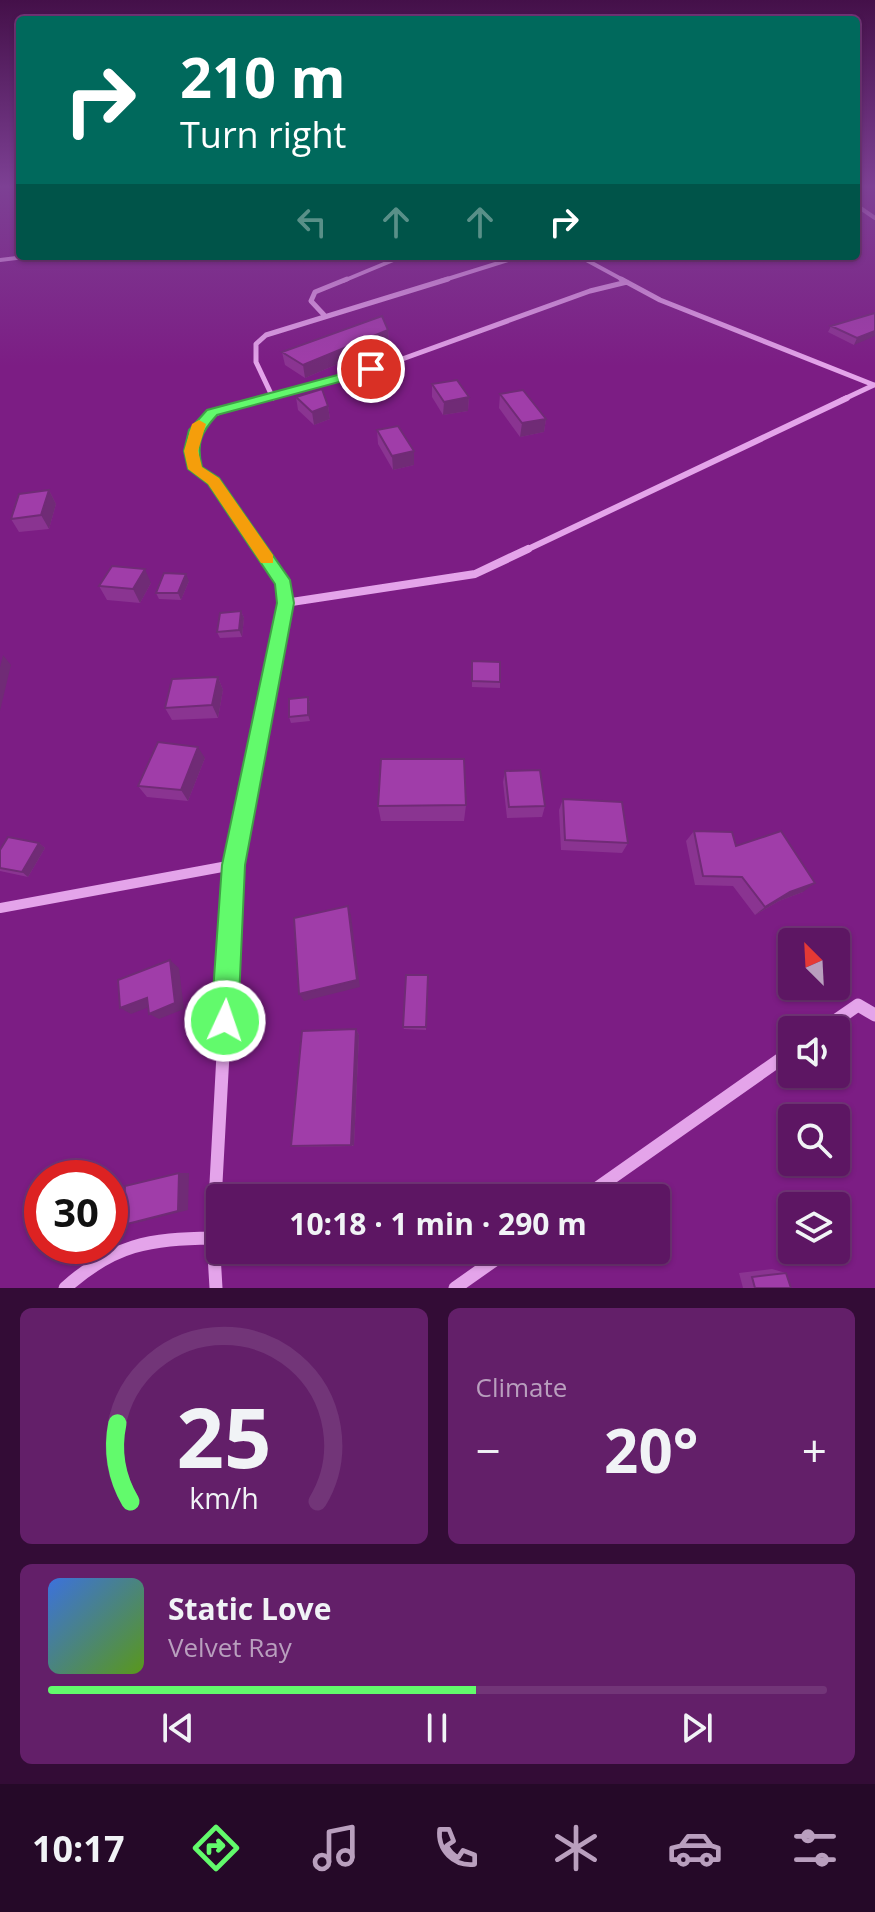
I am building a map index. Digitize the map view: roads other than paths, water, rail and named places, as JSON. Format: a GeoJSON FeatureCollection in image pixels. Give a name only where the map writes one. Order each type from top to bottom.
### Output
{"type":"FeatureCollection","features":[{"type":"Feature","properties":{"kind":"street"},"geometry":{"type":"LineString","coordinates":[[325,316],[311,301],[315,292],[393,260]]}},
{"type":"Feature","properties":{"kind":"street"},"geometry":{"type":"LineString","coordinates":[[273,398],[256,362],[256,344],[266,335],[508,260]]}},
{"type":"Feature","properties":{"kind":"street"},"geometry":{"type":"LineString","coordinates":[[586,260],[660,300],[758,342],[874,385]]}},
{"type":"Feature","properties":{"kind":"street"},"geometry":{"type":"LineString","coordinates":[[216,1184],[233,865],[285,603],[284,584],[214,481],[196,469],[191,451],[195,430],[212,413],[394,362],[590,291],[627,282]]}},
{"type":"Feature","properties":{"kind":"street"},"geometry":{"type":"LineString","coordinates":[[285,603],[475,574],[874,385]]}},
{"type":"Feature","properties":{"kind":"street"},"geometry":{"type":"LineString","coordinates":[[0,908],[233,865]]}},
{"type":"Feature","properties":{"kind":"street"},"geometry":{"type":"LineString","coordinates":[[842,1016],[858,1005],[875,1015]]}},
{"type":"Feature","properties":{"kind":"street"},"geometry":{"type":"LineString","coordinates":[[603,1184],[778,1061]]}},
{"type":"Feature","properties":{"kind":"street"},"geometry":{"type":"LineString","coordinates":[[65,1288],[89,1265],[137,1241],[206,1238]]}},
{"type":"Feature","properties":{"kind":"street"},"geometry":{"type":"LineString","coordinates":[[215,1264],[216,1288]]}},
{"type":"Feature","properties":{"kind":"street"},"geometry":{"type":"LineString","coordinates":[[455,1288],[489,1264]]}}]}
